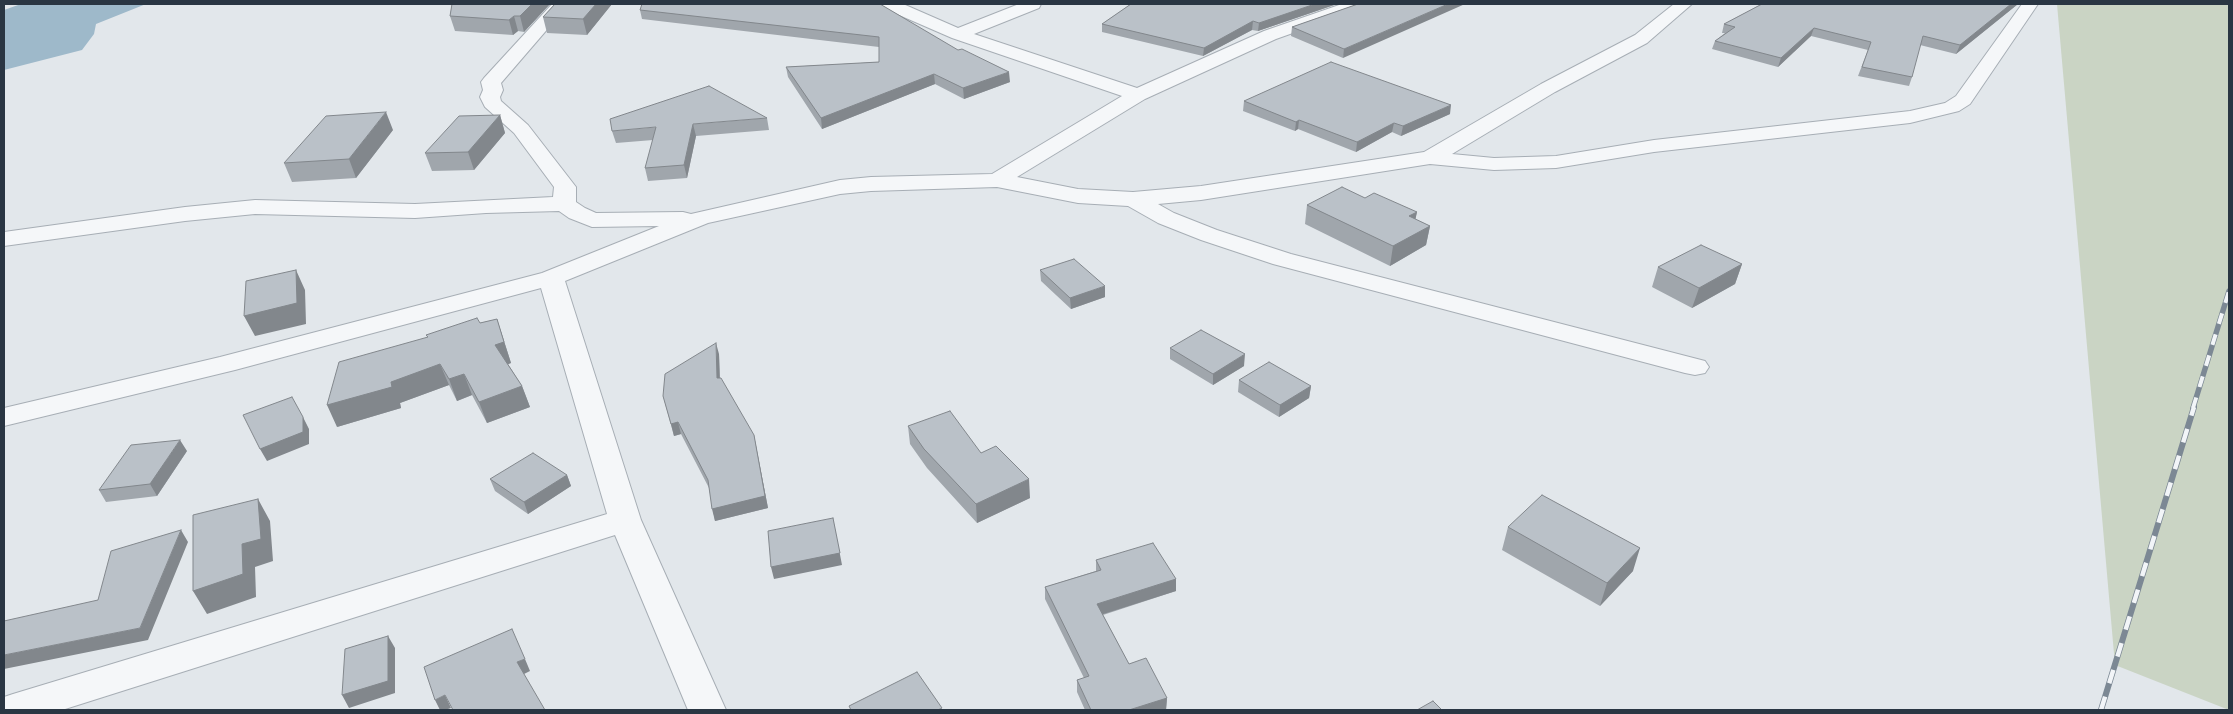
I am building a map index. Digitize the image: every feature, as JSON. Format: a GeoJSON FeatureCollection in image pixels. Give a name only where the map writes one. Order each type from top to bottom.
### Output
{"type":"FeatureCollection","features":[{"type":"Feature","properties":{"kind":"street"},"geometry":{"type":"LineString","coordinates":[[561,4],[491,82],[493,90],[490,97],[492,103],[521,130],[565,187],[564,204]]}},
{"type":"Feature","properties":{"kind":"street"},"geometry":{"type":"LineString","coordinates":[[890,4],[958,34],[1138,95]]}},
{"type":"Feature","properties":{"kind":"street"},"geometry":{"type":"LineString","coordinates":[[958,34],[1033,4]]}},
{"type":"Feature","properties":{"kind":"street"},"geometry":{"type":"LineString","coordinates":[[997,180],[1138,95],[1270,35],[1357,4]]}},
{"type":"Feature","properties":{"kind":"street"},"geometry":{"type":"LineString","coordinates":[[1430,158],[1548,88],[1641,39],[1684,4]]}},
{"type":"Feature","properties":{"kind":"street"},"geometry":{"type":"LineString","coordinates":[[4,417],[225,364],[551,278],[701,218],[840,187],[871,184],[997,180],[1078,196],[1133,199],[1201,193],[1430,158],[1494,164],[1556,162],[1654,146],[1910,117],[1952,106],[1963,100],[2030,4]]}},
{"type":"Feature","properties":{"kind":"street"},"geometry":{"type":"LineString","coordinates":[[1133,199],[1166,218],[1208,235],[1282,258],[1695,367]]}},
{"type":"Feature","properties":{"kind":"street"},"geometry":{"type":"LineString","coordinates":[[4,239],[185,214],[255,207],[415,211],[486,206],[564,204],[592,220],[701,218]]}},
{"type":"Feature","properties":{"kind":"street"},"geometry":{"type":"LineString","coordinates":[[551,278],[625,520],[707,710]]}},
{"type":"Feature","properties":{"kind":"street"},"geometry":{"type":"LineString","coordinates":[[13,710],[64,703],[625,520]]}},
{"type":"Feature","properties":{"kind":"green space"},"geometry":{"type":"Polygon","coordinates":[[[2057,4],[2229,4],[2229,710],[2115,665],[2057,4]]]}},
{"type":"Feature","properties":{"kind":"water"},"geometry":{"type":"Polygon","coordinates":[[[21,4],[146,4],[96,24],[94,34],[82,50],[4,70],[4,10],[21,4]]]}},
{"type":"Feature","properties":{"kind":"building"},"geometry":{"type":"Polygon","coordinates":[[[452,4],[532,4],[520,16],[514,16],[509,20],[450,16],[452,4]]]}},
{"type":"Feature","properties":{"kind":"building"},"geometry":{"type":"Polygon","coordinates":[[[555,4],[596,4],[583,19],[543,17],[555,4]]]}},
{"type":"Feature","properties":{"kind":"building"},"geometry":{"type":"Polygon","coordinates":[[[642,4],[880,4],[958,50],[962,49],[1009,72],[963,88],[934,74],[821,118],[786,67],[879,62],[879,37],[640,10],[642,4]]]}},
{"type":"Feature","properties":{"kind":"building"},"geometry":{"type":"Polygon","coordinates":[[[1131,4],[1315,4],[1259,23],[1253,21],[1204,48],[1102,24],[1131,4]]]}},
{"type":"Feature","properties":{"kind":"building"},"geometry":{"type":"Polygon","coordinates":[[[1358,4],[1448,4],[1344,49],[1292,27],[1358,4]]]}},
{"type":"Feature","properties":{"kind":"building"},"geometry":{"type":"Polygon","coordinates":[[[1762,4],[2011,4],[1960,45],[1923,36],[1912,77],[1862,67],[1871,42],[1814,28],[1781,58],[1715,41],[1735,27],[1724,24],[1762,4]]]}},
{"type":"Feature","properties":{"kind":"building"},"geometry":{"type":"Polygon","coordinates":[[[1331,62],[1451,105],[1403,126],[1394,123],[1357,142],[1299,120],[1296,122],[1244,101],[1331,62]]]}},
{"type":"Feature","properties":{"kind":"building"},"geometry":{"type":"Polygon","coordinates":[[[709,86],[767,118],[693,124],[684,165],[645,168],[656,127],[612,131],[610,119],[709,86]]]}},
{"type":"Feature","properties":{"kind":"building"},"geometry":{"type":"Polygon","coordinates":[[[386,112],[349,159],[284,163],[326,116],[386,112]]]}},
{"type":"Feature","properties":{"kind":"building"},"geometry":{"type":"Polygon","coordinates":[[[500,115],[468,152],[425,153],[459,116],[500,115]]]}},
{"type":"Feature","properties":{"kind":"building"},"geometry":{"type":"Polygon","coordinates":[[[1342,187],[1365,198],[1374,193],[1417,212],[1409,216],[1430,226],[1393,246],[1307,205],[1342,187]]]}},
{"type":"Feature","properties":{"kind":"building"},"geometry":{"type":"Polygon","coordinates":[[[1701,245],[1742,264],[1699,288],[1658,267],[1701,245]]]}},
{"type":"Feature","properties":{"kind":"building"},"geometry":{"type":"Polygon","coordinates":[[[1074,259],[1105,286],[1070,298],[1040,270],[1074,259]]]}},
{"type":"Feature","properties":{"kind":"building"},"geometry":{"type":"Polygon","coordinates":[[[296,270],[297,303],[244,316],[246,281],[296,270]]]}},
{"type":"Feature","properties":{"kind":"building"},"geometry":{"type":"Polygon","coordinates":[[[477,318],[480,323],[497,319],[504,342],[495,345],[522,386],[479,402],[464,374],[449,379],[440,364],[391,382],[392,387],[327,405],[339,362],[428,337],[426,335],[477,318]]]}},
{"type":"Feature","properties":{"kind":"building"},"geometry":{"type":"Polygon","coordinates":[[[1201,330],[1245,354],[1213,374],[1170,348],[1201,330]]]}},
{"type":"Feature","properties":{"kind":"building"},"geometry":{"type":"Polygon","coordinates":[[[716,343],[717,378],[721,378],[754,435],[765,496],[712,509],[708,480],[678,422],[671,424],[663,396],[665,374],[716,343]]]}},
{"type":"Feature","properties":{"kind":"building"},"geometry":{"type":"Polygon","coordinates":[[[1269,362],[1311,386],[1280,405],[1239,380],[1269,362]]]}},
{"type":"Feature","properties":{"kind":"building"},"geometry":{"type":"Polygon","coordinates":[[[292,397],[303,417],[303,432],[260,449],[243,415],[292,397]]]}},
{"type":"Feature","properties":{"kind":"building"},"geometry":{"type":"Polygon","coordinates":[[[950,411],[981,453],[996,446],[1029,479],[976,504],[924,449],[908,426],[950,411]]]}},
{"type":"Feature","properties":{"kind":"building"},"geometry":{"type":"Polygon","coordinates":[[[180,440],[150,484],[99,490],[131,445],[180,440]]]}},
{"type":"Feature","properties":{"kind":"building"},"geometry":{"type":"Polygon","coordinates":[[[533,453],[567,475],[524,502],[490,479],[533,453]]]}},
{"type":"Feature","properties":{"kind":"building"},"geometry":{"type":"Polygon","coordinates":[[[1542,495],[1640,548],[1607,583],[1508,527],[1542,495]]]}},
{"type":"Feature","properties":{"kind":"building"},"geometry":{"type":"Polygon","coordinates":[[[258,499],[261,539],[242,544],[243,574],[193,591],[193,515],[258,499]]]}},
{"type":"Feature","properties":{"kind":"building"},"geometry":{"type":"Polygon","coordinates":[[[833,518],[840,553],[771,567],[768,531],[833,518]]]}},
{"type":"Feature","properties":{"kind":"building"},"geometry":{"type":"Polygon","coordinates":[[[181,530],[140,628],[4,655],[4,621],[98,600],[111,551],[181,530]]]}},
{"type":"Feature","properties":{"kind":"building"},"geometry":{"type":"Polygon","coordinates":[[[1153,543],[1176,579],[1097,604],[1129,664],[1146,658],[1167,698],[1129,710],[1091,710],[1077,680],[1089,676],[1045,587],[1101,570],[1096,560],[1153,543]]]}},
{"type":"Feature","properties":{"kind":"building"},"geometry":{"type":"Polygon","coordinates":[[[512,629],[525,659],[517,662],[545,710],[453,710],[445,695],[435,700],[424,667],[512,629]]]}},
{"type":"Feature","properties":{"kind":"building"},"geometry":{"type":"Polygon","coordinates":[[[388,636],[388,681],[342,695],[345,649],[388,636]]]}},
{"type":"Feature","properties":{"kind":"building"},"geometry":{"type":"Polygon","coordinates":[[[917,672],[942,708],[938,710],[851,710],[849,706],[917,672]]]}},
{"type":"Feature","properties":{"kind":"building"},"geometry":{"type":"Polygon","coordinates":[[[1433,701],[1442,710],[1417,710],[1433,701]]]}},
{"type":"Feature","properties":{"kind":"railway"},"geometry":{"type":"LineString","coordinates":[[2193,408],[2229,291]]}},
{"type":"Feature","properties":{"kind":"railway"},"geometry":{"type":"LineString","coordinates":[[2101,710],[2194,407]]}}]}
